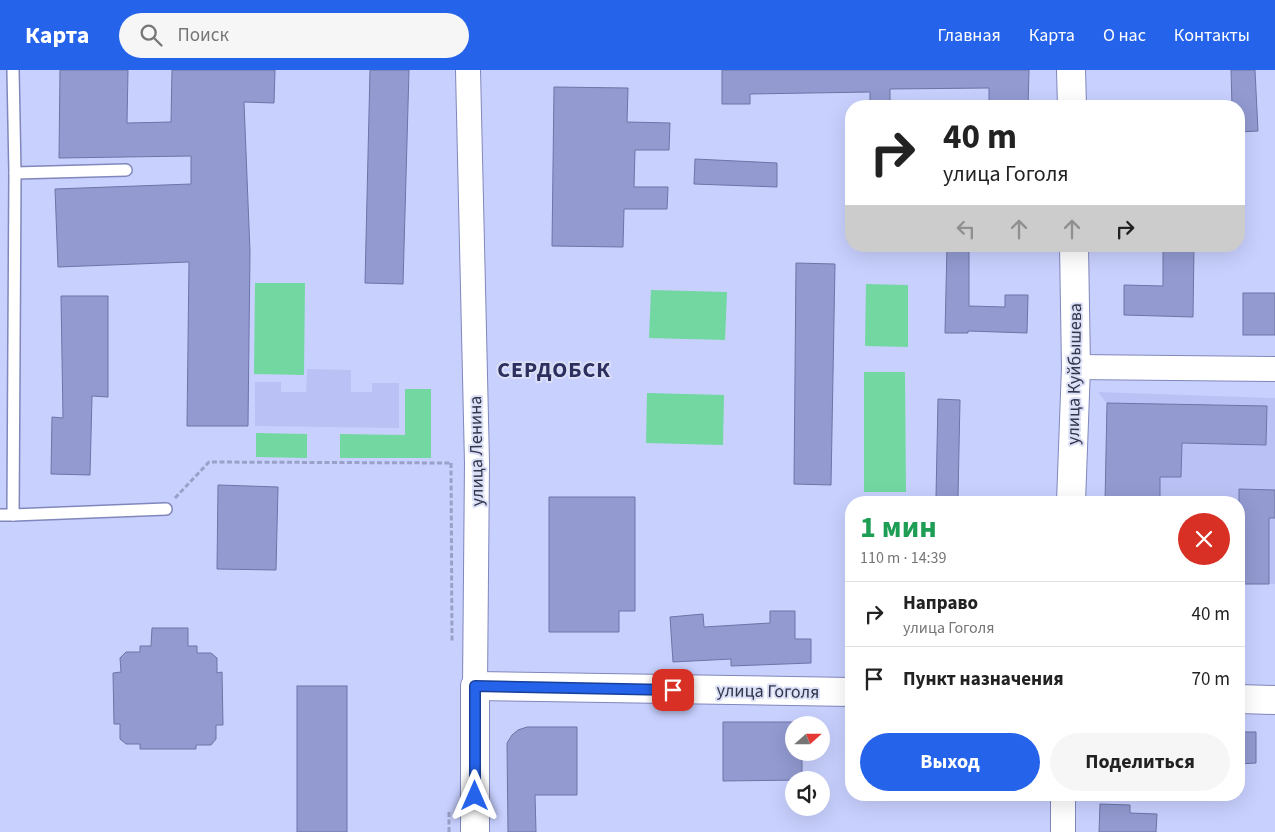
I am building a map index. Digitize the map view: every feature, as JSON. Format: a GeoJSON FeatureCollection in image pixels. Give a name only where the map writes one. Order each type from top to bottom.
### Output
{"type":"FeatureCollection","features":[{"type":"Feature","properties":{"kind":"street","name":"улица Ленина"},"geometry":{"type":"LineString","coordinates":[[468,70],[477,463],[475,832]]}},
{"type":"Feature","properties":{"kind":"street"},"geometry":{"type":"LineString","coordinates":[[1071,70],[1072,100]]}},
{"type":"Feature","properties":{"kind":"street","name":"улица Куйбышева"},"geometry":{"type":"LineString","coordinates":[[1071,496],[1076,367],[1074,252]]}},
{"type":"Feature","properties":{"kind":"street"},"geometry":{"type":"LineString","coordinates":[[1076,367],[1275,369]]}},
{"type":"Feature","properties":{"kind":"street","name":"улица Гоголя"},"geometry":{"type":"LineString","coordinates":[[475,686],[845,692]]}},
{"type":"Feature","properties":{"kind":"street"},"geometry":{"type":"LineString","coordinates":[[1245,699],[1275,700]]}},
{"type":"Feature","properties":{"kind":"street"},"geometry":{"type":"LineString","coordinates":[[1063,801],[1063,832]]}},
{"type":"Feature","properties":{"kind":"lane"},"geometry":{"type":"LineString","coordinates":[[13,70],[15,173],[13,516]]}},
{"type":"Feature","properties":{"kind":"lane"},"geometry":{"type":"LineString","coordinates":[[15,173],[126,170]]}},
{"type":"Feature","properties":{"kind":"lane"},"geometry":{"type":"LineString","coordinates":[[0,515],[13,516],[166,508]]}},
{"type":"Feature","properties":{"kind":"path"},"geometry":{"type":"LineString","coordinates":[[166,508],[209,462],[477,463]]}},
{"type":"Feature","properties":{"kind":"path"},"geometry":{"type":"LineString","coordinates":[[451,463],[452,648]]}},
{"type":"Feature","properties":{"kind":"path"},"geometry":{"type":"LineString","coordinates":[[449,803],[449,832]]}},
{"type":"Feature","properties":{"kind":"shaded area"},"geometry":{"type":"Polygon","coordinates":[[[307,369],[351,370],[351,392],[372,392],[372,383],[399,383],[399,428],[255,426],[255,382],[281,382],[281,392],[306,392],[307,369]]]}},
{"type":"Feature","properties":{"kind":"shaded area"},"geometry":{"type":"Polygon","coordinates":[[[1098,392],[1275,398],[1275,584],[1245,584],[1245,496],[1105,496],[1107,404],[1098,392]]]}},
{"type":"Feature","properties":{"kind":"green space"},"geometry":{"type":"Polygon","coordinates":[[[255,283],[305,283],[304,375],[254,374],[255,283]]]}},
{"type":"Feature","properties":{"kind":"green space"},"geometry":{"type":"Polygon","coordinates":[[[866,284],[908,285],[908,347],[865,346],[866,284]]]}},
{"type":"Feature","properties":{"kind":"green space"},"geometry":{"type":"Polygon","coordinates":[[[651,290],[727,292],[725,340],[649,338],[651,290]]]}},
{"type":"Feature","properties":{"kind":"green space"},"geometry":{"type":"Polygon","coordinates":[[[864,372],[905,372],[906,492],[864,492],[864,372]]]}},
{"type":"Feature","properties":{"kind":"green space"},"geometry":{"type":"Polygon","coordinates":[[[405,389],[431,389],[431,458],[340,458],[340,434],[405,435],[405,389]]]}},
{"type":"Feature","properties":{"kind":"green space"},"geometry":{"type":"Polygon","coordinates":[[[647,393],[724,395],[723,445],[646,443],[647,393]]]}},
{"type":"Feature","properties":{"kind":"green space"},"geometry":{"type":"Polygon","coordinates":[[[256,433],[307,434],[307,458],[256,457],[256,433]]]}},
{"type":"Feature","properties":{"kind":"building"},"geometry":{"type":"Polygon","coordinates":[[[60,70],[128,70],[127,123],[171,122],[172,70],[275,70],[274,103],[244,102],[250,252],[248,426],[187,426],[189,262],[58,267],[55,189],[191,184],[191,156],[59,158],[60,70]]]}},
{"type":"Feature","properties":{"kind":"building"},"geometry":{"type":"Polygon","coordinates":[[[370,70],[409,70],[403,284],[365,283],[370,70]]]}},
{"type":"Feature","properties":{"kind":"building"},"geometry":{"type":"Polygon","coordinates":[[[722,70],[1029,70],[1028,100],[989,100],[989,88],[890,89],[890,100],[870,100],[870,92],[750,94],[750,104],[722,104],[722,70]]]}},
{"type":"Feature","properties":{"kind":"building"},"geometry":{"type":"Polygon","coordinates":[[[1231,70],[1255,70],[1258,131],[1245,132],[1245,100],[1232,100],[1231,70]]]}},
{"type":"Feature","properties":{"kind":"building"},"geometry":{"type":"Polygon","coordinates":[[[554,87],[628,88],[627,122],[670,123],[669,150],[635,150],[634,187],[668,187],[667,209],[624,209],[623,247],[552,246],[554,87]]]}},
{"type":"Feature","properties":{"kind":"building"},"geometry":{"type":"Polygon","coordinates":[[[695,159],[777,163],[777,187],[694,184],[695,159]]]}},
{"type":"Feature","properties":{"kind":"building"},"geometry":{"type":"Polygon","coordinates":[[[947,252],[969,252],[969,306],[1005,307],[1005,295],[1028,295],[1027,333],[968,331],[968,333],[945,333],[947,252]]]}},
{"type":"Feature","properties":{"kind":"building"},"geometry":{"type":"Polygon","coordinates":[[[1163,252],[1194,252],[1193,317],[1124,315],[1124,285],[1163,286],[1163,252]]]}},
{"type":"Feature","properties":{"kind":"building"},"geometry":{"type":"Polygon","coordinates":[[[796,263],[835,264],[831,485],[794,484],[796,263]]]}},
{"type":"Feature","properties":{"kind":"building"},"geometry":{"type":"Polygon","coordinates":[[[1243,293],[1275,293],[1275,335],[1243,335],[1243,293]]]}},
{"type":"Feature","properties":{"kind":"building"},"geometry":{"type":"Polygon","coordinates":[[[61,296],[108,296],[108,397],[92,396],[90,475],[51,474],[52,417],[63,418],[61,296]]]}},
{"type":"Feature","properties":{"kind":"building"},"geometry":{"type":"Polygon","coordinates":[[[938,399],[960,400],[958,496],[936,496],[938,399]]]}},
{"type":"Feature","properties":{"kind":"building"},"geometry":{"type":"Polygon","coordinates":[[[1107,403],[1267,406],[1266,445],[1182,443],[1181,477],[1160,477],[1160,496],[1105,496],[1107,403]]]}},
{"type":"Feature","properties":{"kind":"building"},"geometry":{"type":"Polygon","coordinates":[[[218,485],[278,487],[276,570],[217,569],[218,485]]]}},
{"type":"Feature","properties":{"kind":"building"},"geometry":{"type":"Polygon","coordinates":[[[1239,489],[1275,490],[1275,518],[1269,518],[1269,584],[1245,584],[1245,496],[1239,496],[1239,489]]]}},
{"type":"Feature","properties":{"kind":"building"},"geometry":{"type":"Polygon","coordinates":[[[549,497],[635,497],[635,611],[619,611],[619,632],[549,632],[549,497]]]}},
{"type":"Feature","properties":{"kind":"building"},"geometry":{"type":"Polygon","coordinates":[[[770,611],[795,611],[795,639],[811,639],[811,663],[731,666],[731,659],[673,662],[670,617],[703,614],[704,627],[770,623],[770,611]]]}},
{"type":"Feature","properties":{"kind":"building"},"geometry":{"type":"Polygon","coordinates":[[[152,628],[188,628],[188,646],[197,646],[197,653],[211,653],[217,658],[217,673],[222,672],[223,725],[216,725],[216,739],[211,745],[196,745],[196,749],[140,749],[140,744],[126,744],[120,739],[120,724],[114,724],[113,673],[121,672],[120,658],[126,652],[140,652],[140,646],[151,646],[152,628]]]}},
{"type":"Feature","properties":{"kind":"building"},"geometry":{"type":"Polygon","coordinates":[[[297,686],[347,686],[347,832],[297,832],[297,686]]]}},
{"type":"Feature","properties":{"kind":"building"},"geometry":{"type":"Polygon","coordinates":[[[723,722],[785,722],[785,761],[802,761],[802,771],[785,771],[785,780],[723,781],[723,722]]]}},
{"type":"Feature","properties":{"kind":"building"},"geometry":{"type":"Polygon","coordinates":[[[527,727],[577,727],[577,795],[535,795],[536,832],[508,832],[507,743],[518,730],[527,727]]]}},
{"type":"Feature","properties":{"kind":"building"},"geometry":{"type":"Polygon","coordinates":[[[1245,732],[1256,732],[1256,763],[1245,764],[1245,732]]]}},
{"type":"Feature","properties":{"kind":"building"},"geometry":{"type":"Polygon","coordinates":[[[1100,804],[1130,805],[1130,813],[1157,814],[1156,832],[1099,832],[1100,804]]]}},
{"type":"Feature","properties":{"kind":"district","name":"СЕРДОБСК"},"geometry":{"type":"Point","coordinates":[554,369]}},
{"type":"Feature","properties":{"kind":"route"},"geometry":{"type":"LineString","coordinates":[[475,796],[475,686],[673,690]]}}]}
